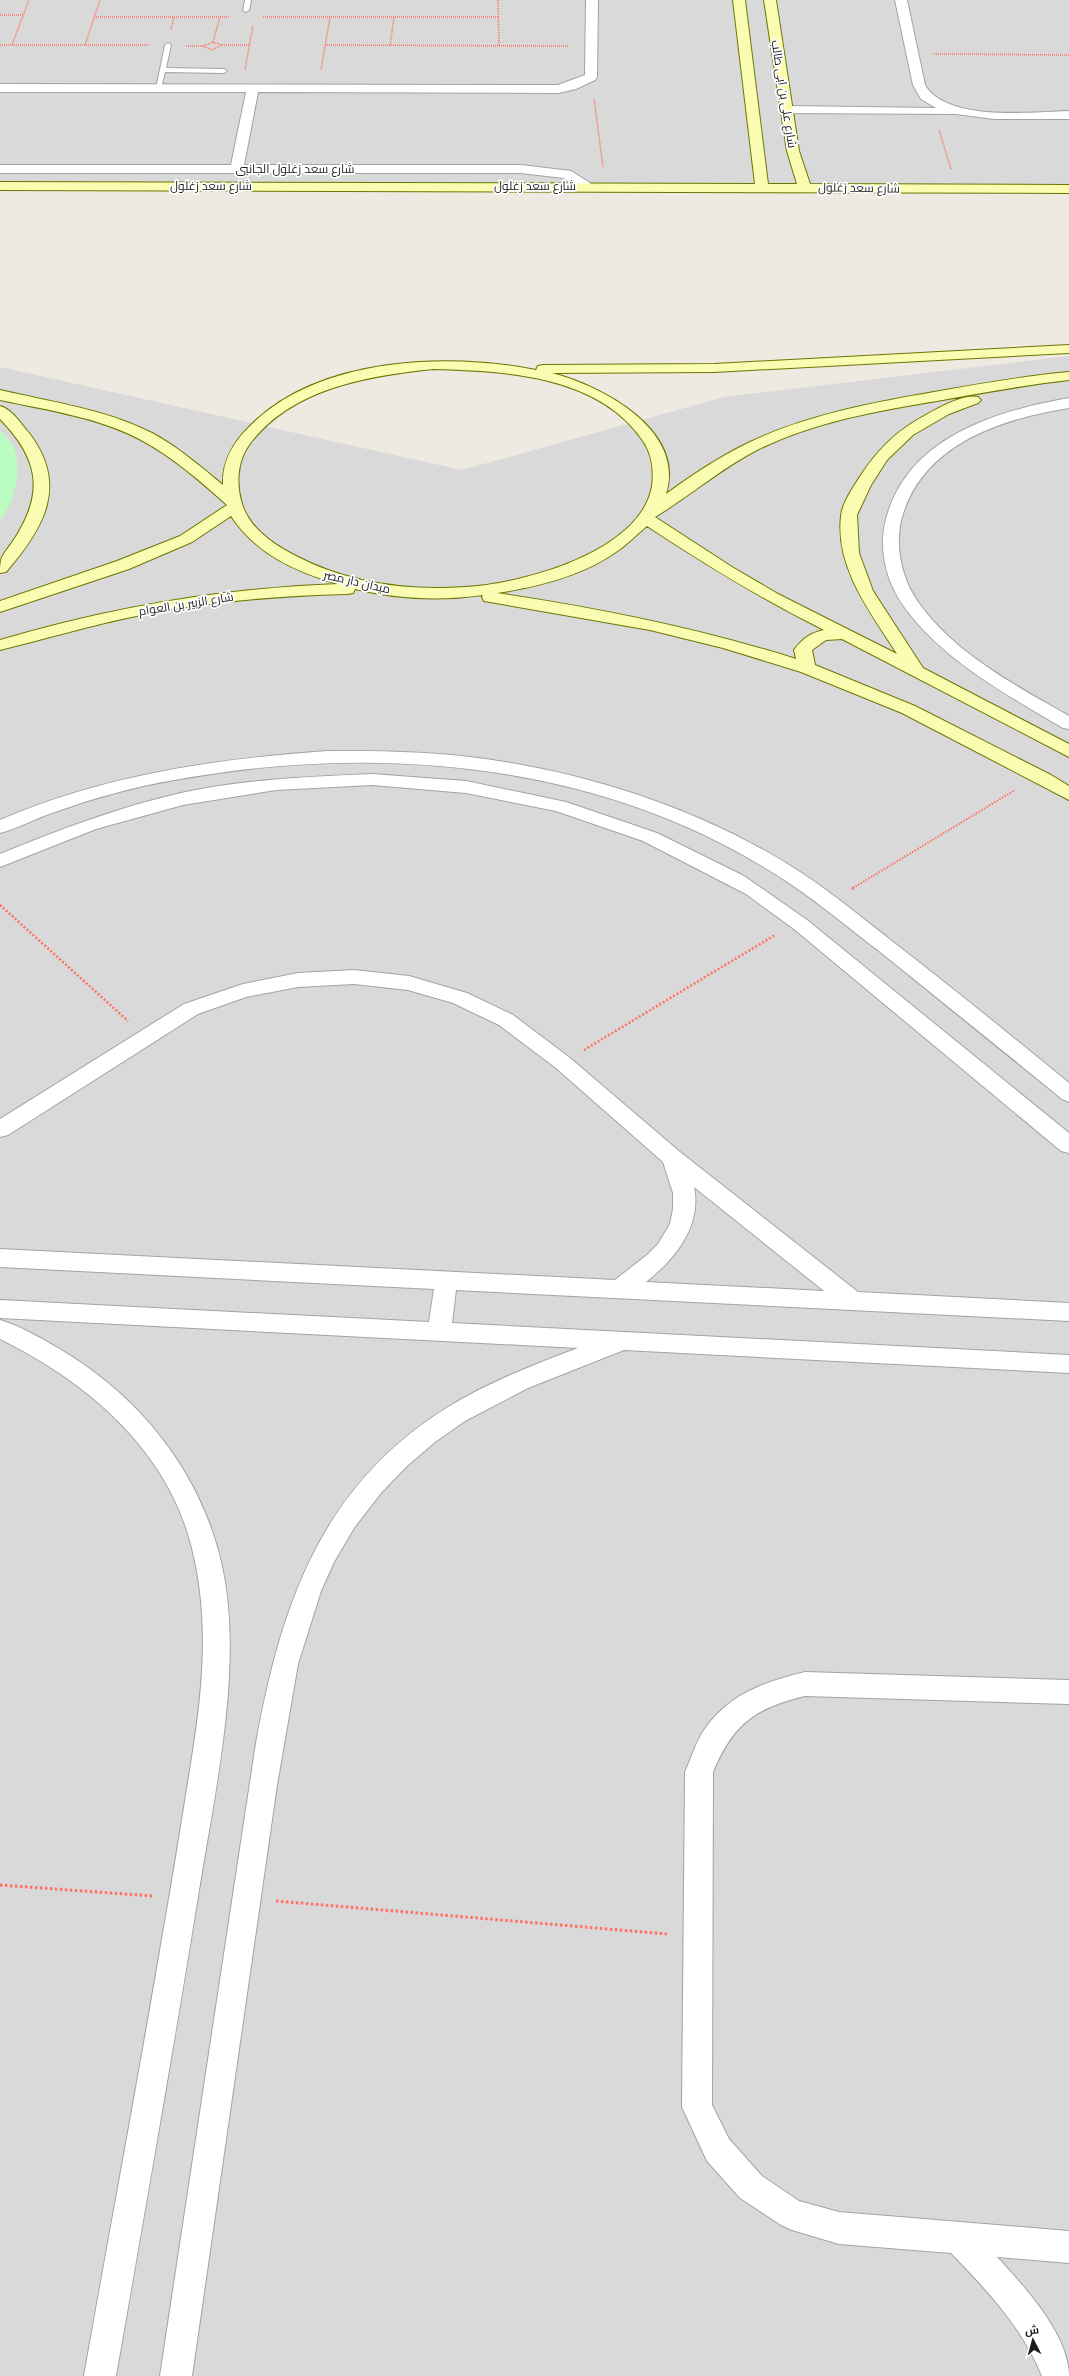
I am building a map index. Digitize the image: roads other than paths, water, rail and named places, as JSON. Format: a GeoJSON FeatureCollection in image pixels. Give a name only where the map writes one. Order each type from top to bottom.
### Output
{"type":"FeatureCollection","features":[{"type":"Feature","properties":{"kind":"street"},"geometry":{"type":"LineString","coordinates":[[0,88],[558,89],[572,86],[590,77],[592,0]]}},
{"type":"Feature","properties":{"kind":"street"},"geometry":{"type":"LineString","coordinates":[[739,0],[762,187]]}},
{"type":"Feature","properties":{"kind":"street","name":"شارع على بن ابى طالب"},"geometry":{"type":"LineString","coordinates":[[770,0],[793,151],[804,187]]}},
{"type":"Feature","properties":{"kind":"street"},"geometry":{"type":"LineString","coordinates":[[901,0],[919,85],[925,96],[941,106],[964,112],[992,116],[1069,115]]}},
{"type":"Feature","properties":{"kind":"street"},"geometry":{"type":"LineString","coordinates":[[237,169],[247,88]]}},
{"type":"Feature","properties":{"kind":"street"},"geometry":{"type":"LineString","coordinates":[[786,110],[964,112]]}},
{"type":"Feature","properties":{"kind":"street"},"geometry":{"type":"LineString","coordinates":[[758,150],[793,151]]}},
{"type":"Feature","properties":{"kind":"street","name":"شارع سعد زغلول الجانبى"},"geometry":{"type":"LineString","coordinates":[[0,169],[537,170],[566,174],[585,186]]}},
{"type":"Feature","properties":{"kind":"street","name":"شارع سعد زغلول"},"geometry":{"type":"LineString","coordinates":[[0,186],[606,186],[1069,189]]}},
{"type":"Feature","properties":{"kind":"street"},"geometry":{"type":"LineString","coordinates":[[283,200],[286,186]]}},
{"type":"Feature","properties":{"kind":"street"},"geometry":{"type":"LineString","coordinates":[[508,368],[714,368],[1069,349]]}},
{"type":"Feature","properties":{"kind":"street","name":"ميدان دار مصر"},"geometry":{"type":"LineString","coordinates":[[469,365],[508,368],[545,376],[579,387],[608,401],[632,418],[649,438],[659,459],[662,481],[648,515],[630,536],[599,557],[560,574],[514,587],[463,593],[412,592],[377,588],[342,581],[311,571],[284,558],[257,537],[246,525],[234,505],[229,487],[231,466],[240,446],[260,424],[275,411],[301,396],[337,382],[397,368],[469,365]]}},
{"type":"Feature","properties":{"kind":"street"},"geometry":{"type":"LineString","coordinates":[[1069,376],[1030,380],[861,410],[813,422],[769,439],[729,459],[648,515],[726,572],[772,598],[845,634],[1069,751]]}},
{"type":"Feature","properties":{"kind":"street"},"geometry":{"type":"LineString","coordinates":[[918,672],[892,630],[865,591],[851,553],[849,515],[863,485],[880,457],[908,432],[944,411],[1030,380]]}},
{"type":"Feature","properties":{"kind":"street"},"geometry":{"type":"LineString","coordinates":[[0,395],[85,414],[142,434],[165,447],[234,505],[186,539],[123,565],[0,607]]}},
{"type":"Feature","properties":{"kind":"street"},"geometry":{"type":"LineString","coordinates":[[1069,403],[1004,418],[963,435],[930,458],[906,484],[893,514],[890,543],[895,573],[908,597],[935,633],[969,662],[1069,724]]}},
{"type":"Feature","properties":{"kind":"street"},"geometry":{"type":"LineString","coordinates":[[0,411],[17,427],[31,449],[42,475],[39,502],[28,530],[9,559],[0,568]]}},
{"type":"Feature","properties":{"kind":"street","name":"شارع الزبير بن العوام"},"geometry":{"type":"LineString","coordinates":[[0,646],[94,620],[170,606],[260,594],[321,589],[377,588]]}},
{"type":"Feature","properties":{"kind":"street"},"geometry":{"type":"LineString","coordinates":[[463,593],[624,619],[703,638],[808,668],[899,705],[1039,775],[1069,794]]}},
{"type":"Feature","properties":{"kind":"street"},"geometry":{"type":"LineString","coordinates":[[808,668],[803,650],[808,642],[817,636],[845,634]]}},
{"type":"Feature","properties":{"kind":"street"},"geometry":{"type":"LineString","coordinates":[[0,827],[77,798],[143,780],[225,764],[307,756],[389,755],[470,762],[543,774],[626,796],[699,824],[767,860],[829,902],[976,1017],[1069,1094]]}},
{"type":"Feature","properties":{"kind":"street"},"geometry":{"type":"LineString","coordinates":[[143,780],[155,804]]}},
{"type":"Feature","properties":{"kind":"street"},"geometry":{"type":"LineString","coordinates":[[0,861],[94,823],[155,804],[237,788],[314,781],[390,780],[466,786],[540,800],[611,820],[678,847],[740,881],[796,922],[1069,1145]]}},
{"type":"Feature","properties":{"kind":"street"},"geometry":{"type":"LineString","coordinates":[[796,922],[829,902]]}},
{"type":"Feature","properties":{"kind":"street"},"geometry":{"type":"LineString","coordinates":[[0,1129],[145,1036],[191,1009],[243,991],[298,980],[354,977],[409,983],[460,998],[506,1020],[563,1063],[672,1158],[853,1301]]}},
{"type":"Feature","properties":{"kind":"street"},"geometry":{"type":"LineString","coordinates":[[618,1290],[648,1269],[670,1246],[683,1220],[684,1193],[672,1158]]}},
{"type":"Feature","properties":{"kind":"street"},"geometry":{"type":"LineString","coordinates":[[2,1256],[446,1281],[1069,1312]]}},
{"type":"Feature","properties":{"kind":"street"},"geometry":{"type":"LineString","coordinates":[[439,1332],[446,1281]]}},
{"type":"Feature","properties":{"kind":"street"},"geometry":{"type":"LineString","coordinates":[[0,1309],[1069,1364]]}},
{"type":"Feature","properties":{"kind":"street"},"geometry":{"type":"LineString","coordinates":[[0,1329],[36,1345],[80,1372],[119,1404],[152,1441],[179,1483],[200,1530],[213,1581],[218,1643],[216,1694],[184,1899],[100,2376]]}},
{"type":"Feature","properties":{"kind":"street"},"geometry":{"type":"LineString","coordinates":[[176,2376],[277,1697],[291,1637],[310,1582],[338,1531],[378,1480],[414,1445],[460,1411],[511,1383],[622,1341]]}},
{"type":"Feature","properties":{"kind":"street"},"geometry":{"type":"LineString","coordinates":[[1066,1694],[806,1684],[768,1693],[737,1712],[713,1739],[699,1772],[698,2107],[718,2150],[751,2187],[792,2214],[839,2228],[1069,2247]]}},
{"type":"Feature","properties":{"kind":"street"},"geometry":{"type":"LineString","coordinates":[[958,2238],[994,2275],[1026,2318],[1054,2364],[1058,2376]]}},
{"type":"Feature","properties":{"kind":"lane"},"geometry":{"type":"LineString","coordinates":[[246,10],[248,0]]}},
{"type":"Feature","properties":{"kind":"lane"},"geometry":{"type":"LineString","coordinates":[[158,88],[168,45]]}},
{"type":"Feature","properties":{"kind":"lane"},"geometry":{"type":"LineString","coordinates":[[162,70],[224,71]]}}]}
